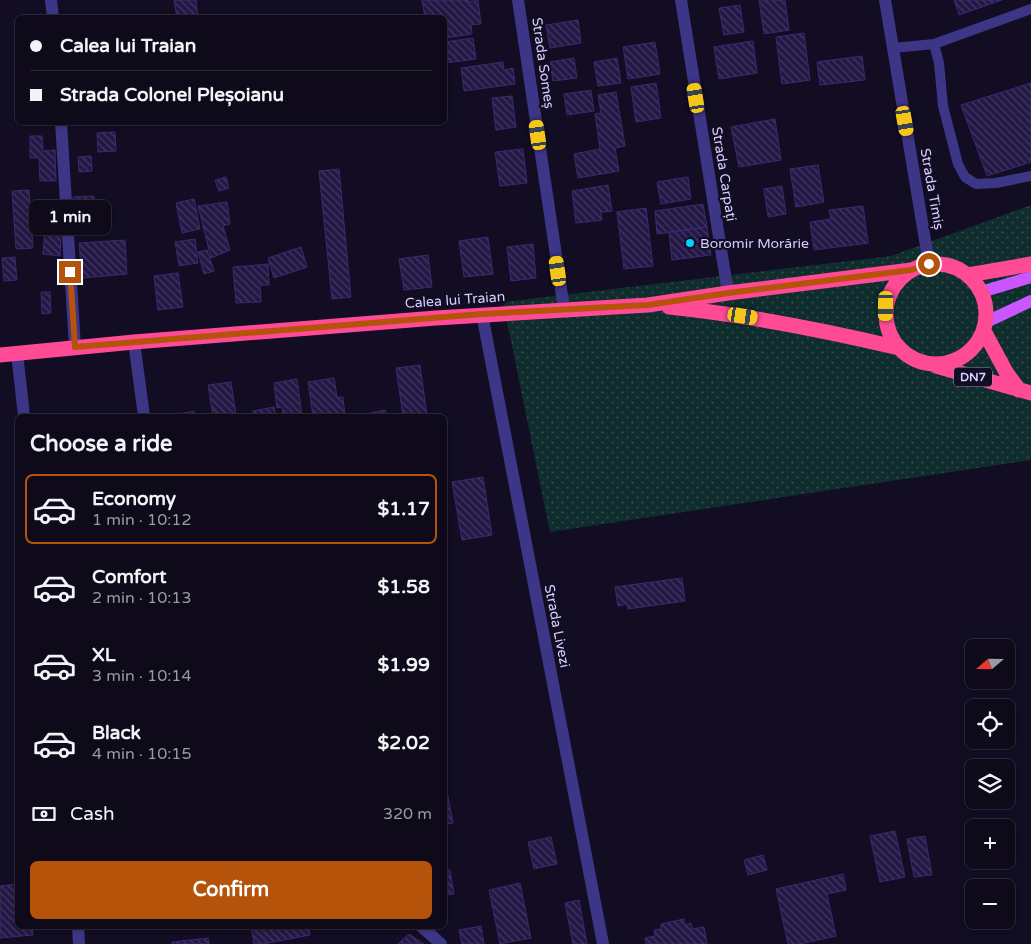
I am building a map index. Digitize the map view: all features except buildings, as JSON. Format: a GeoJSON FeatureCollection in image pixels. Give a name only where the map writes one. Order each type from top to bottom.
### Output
{"type":"FeatureCollection","features":[{"type":"Feature","properties":{"kind":"highway","name":"DN7"},"geometry":{"type":"LineString","coordinates":[[898,348],[890,336],[886,321],[886,306],[891,292],[899,280],[911,270],[929,264],[943,264],[956,268],[968,276],[981,292],[986,307],[985,326],[977,343],[968,354],[955,361],[927,364]]}},
{"type":"Feature","properties":{"kind":"highway"},"geometry":{"type":"LineString","coordinates":[[968,276],[1031,264]]}},
{"type":"Feature","properties":{"kind":"highway","name":"Calea lui Traian"},"geometry":{"type":"LineString","coordinates":[[0,354],[482,314],[648,305],[911,270]]}},
{"type":"Feature","properties":{"kind":"highway","name":"DN7"},"geometry":{"type":"LineString","coordinates":[[648,305],[708,311],[782,322],[849,335],[898,348],[912,358],[927,364],[1027,391]]}},
{"type":"Feature","properties":{"kind":"highway"},"geometry":{"type":"LineString","coordinates":[[985,326],[1006,372],[1027,391]]}},
{"type":"Feature","properties":{"kind":"main road"},"geometry":{"type":"LineString","coordinates":[[981,292],[1031,277]]}},
{"type":"Feature","properties":{"kind":"main road"},"geometry":{"type":"LineString","coordinates":[[985,326],[1031,301]]}},
{"type":"Feature","properties":{"kind":"street"},"geometry":{"type":"LineString","coordinates":[[51,0],[53,15]]}},
{"type":"Feature","properties":{"kind":"street","name":"Strada Someș"},"geometry":{"type":"LineString","coordinates":[[518,0],[564,309]]}},
{"type":"Feature","properties":{"kind":"street","name":"Strada Carpați"},"geometry":{"type":"LineString","coordinates":[[680,0],[728,293]]}},
{"type":"Feature","properties":{"kind":"street","name":"Strada Timiș"},"geometry":{"type":"LineString","coordinates":[[885,0],[929,264]]}},
{"type":"Feature","properties":{"kind":"street"},"geometry":{"type":"LineString","coordinates":[[61,125],[75,347]]}},
{"type":"Feature","properties":{"kind":"street","name":"Strada Livezi"},"geometry":{"type":"LineString","coordinates":[[482,314],[603,944]]}},
{"type":"Feature","properties":{"kind":"street"},"geometry":{"type":"LineString","coordinates":[[134,342],[144,414]]}},
{"type":"Feature","properties":{"kind":"street"},"geometry":{"type":"LineString","coordinates":[[17,353],[24,414]]}},
{"type":"Feature","properties":{"kind":"street"},"geometry":{"type":"LineString","coordinates":[[78,929],[80,944]]}},
{"type":"Feature","properties":{"kind":"street"},"geometry":{"type":"LineString","coordinates":[[424,929],[441,944]]}},
{"type":"Feature","properties":{"kind":"lane"},"geometry":{"type":"LineString","coordinates":[[893,48],[934,44],[1031,9]]}},
{"type":"Feature","properties":{"kind":"lane"},"geometry":{"type":"LineString","coordinates":[[934,44],[939,63],[943,106],[958,164],[965,177],[976,184],[996,184],[1031,176]]}},
{"type":"Feature","properties":{"kind":"green space"},"geometry":{"type":"Polygon","coordinates":[[[1031,205],[1031,460],[550,532],[503,302],[891,256],[1031,205]]]}},
{"type":"Feature","properties":{"kind":"place","name":"Boromir Morărie"},"geometry":{"type":"Point","coordinates":[690,243]}},
{"type":"Feature","properties":{"kind":"route"},"geometry":{"type":"LineString","coordinates":[[70,272],[75,347],[482,314],[648,305],[911,270],[929,264]]}}]}
